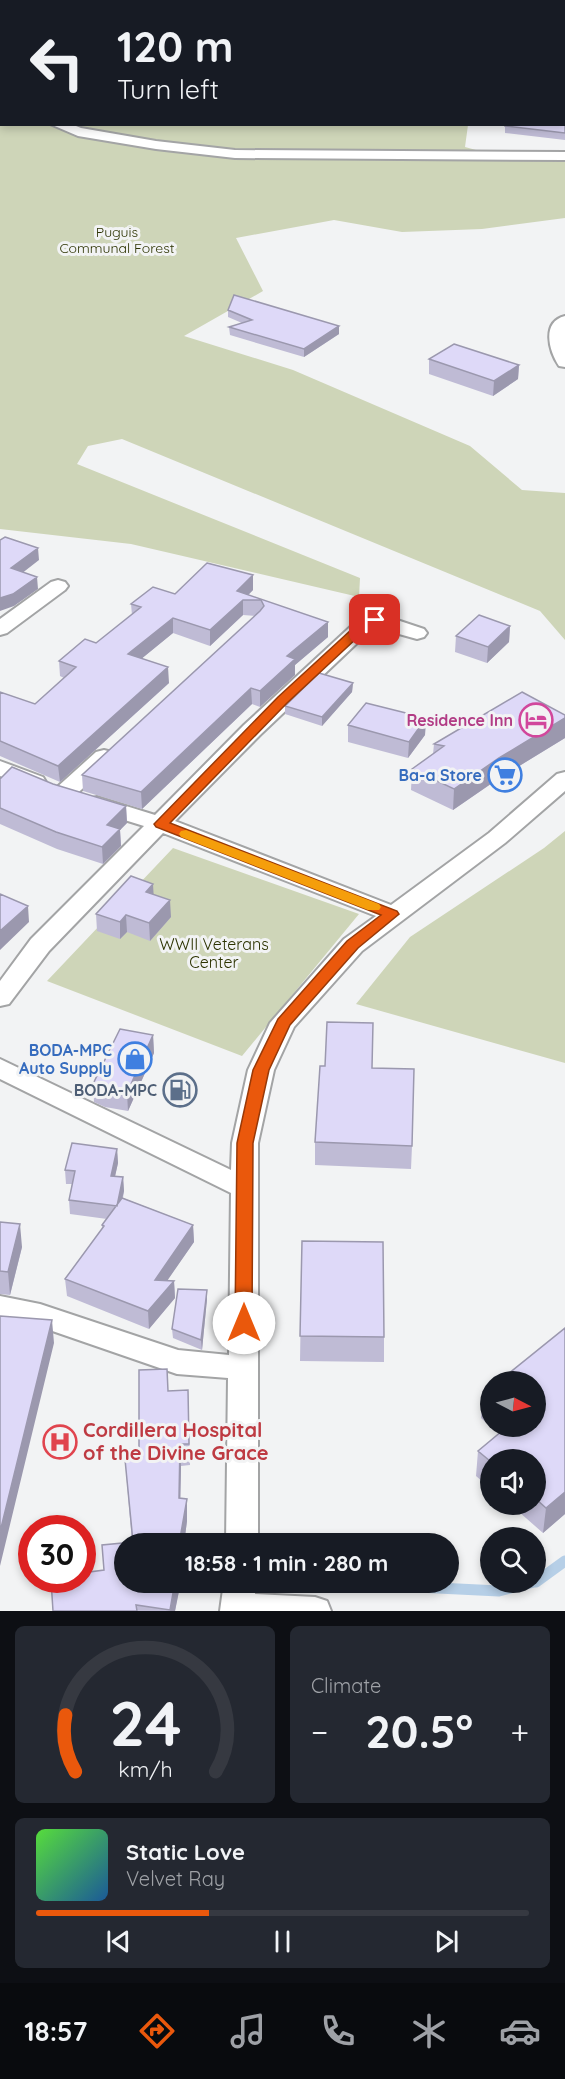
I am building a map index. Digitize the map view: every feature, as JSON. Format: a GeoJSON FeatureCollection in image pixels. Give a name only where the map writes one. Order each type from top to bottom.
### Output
{"type":"FeatureCollection","features":[{"type":"Feature","properties":{"kind":"street"},"geometry":{"type":"LineString","coordinates":[[62,126],[78,132],[156,145],[235,154],[565,156]]}},
{"type":"Feature","properties":{"kind":"street"},"geometry":{"type":"LineString","coordinates":[[565,321],[556,335],[556,346],[565,362]]}},
{"type":"Feature","properties":{"kind":"street"},"geometry":{"type":"LineString","coordinates":[[0,629],[58,585]]}},
{"type":"Feature","properties":{"kind":"street"},"geometry":{"type":"LineString","coordinates":[[0,998],[40,945],[252,730],[368,621],[379,620],[417,633]]}},
{"type":"Feature","properties":{"kind":"street"},"geometry":{"type":"LineString","coordinates":[[63,794],[115,747]]}},
{"type":"Feature","properties":{"kind":"street"},"geometry":{"type":"LineString","coordinates":[[0,768],[63,794],[161,824],[392,914]]}},
{"type":"Feature","properties":{"kind":"street"},"geometry":{"type":"LineString","coordinates":[[242,1533],[245,1143],[261,1070],[284,1023],[353,945],[497,838],[565,779]]}},
{"type":"Feature","properties":{"kind":"street"},"geometry":{"type":"LineString","coordinates":[[0,1068],[244,1188]]}},
{"type":"Feature","properties":{"kind":"street"},"geometry":{"type":"LineString","coordinates":[[0,1307],[40,1315],[177,1362],[243,1368]]}},
{"type":"Feature","properties":{"kind":"street"},"geometry":{"type":"LineString","coordinates":[[238,1600],[315,1611]]}},
{"type":"Feature","properties":{"kind":"green space","name":"Puguis Communal Forest"},"geometry":{"type":"Polygon","coordinates":[[[0,126],[468,126],[465,147],[498,156],[565,153],[565,218],[482,229],[402,232],[334,220],[236,238],[263,291],[184,336],[293,370],[470,446],[522,490],[565,493],[565,640],[540,611],[122,439],[88,446],[77,464],[360,578],[359,597],[131,544],[0,529],[0,126]]]}},
{"type":"Feature","properties":{"kind":"green space"},"geometry":{"type":"Polygon","coordinates":[[[565,831],[565,1063],[356,1004],[410,937],[544,848],[565,831]]]}},
{"type":"Feature","properties":{"kind":"green space","name":"WWII Veterans Center"},"geometry":{"type":"Polygon","coordinates":[[[173,848],[359,914],[242,1056],[47,981],[173,848]]]}},
{"type":"Feature","properties":{"kind":"building"},"geometry":{"type":"Polygon","coordinates":[[[505,126],[565,126],[565,133],[505,126]]]}},
{"type":"Feature","properties":{"kind":"building"},"geometry":{"type":"Polygon","coordinates":[[[234,295],[339,326],[304,349],[229,327],[252,320],[228,310],[234,295]]]}},
{"type":"Feature","properties":{"kind":"building"},"geometry":{"type":"Polygon","coordinates":[[[454,344],[519,365],[494,381],[429,359],[454,344]]]}},
{"type":"Feature","properties":{"kind":"building"},"geometry":{"type":"Polygon","coordinates":[[[5,537],[38,548],[11,568],[37,577],[13,594],[0,598],[0,540],[5,537]]]}},
{"type":"Feature","properties":{"kind":"building"},"geometry":{"type":"Polygon","coordinates":[[[207,563],[253,575],[237,591],[328,622],[287,656],[295,659],[260,691],[251,688],[141,792],[82,775],[260,611],[264,606],[261,600],[243,600],[210,630],[173,618],[128,654],[168,667],[58,766],[0,741],[0,692],[35,704],[76,667],[59,661],[85,639],[96,643],[141,607],[131,604],[153,587],[175,594],[207,563]]]}},
{"type":"Feature","properties":{"kind":"building"},"geometry":{"type":"Polygon","coordinates":[[[479,615],[510,626],[488,647],[456,636],[479,615]]]}},
{"type":"Feature","properties":{"kind":"building"},"geometry":{"type":"Polygon","coordinates":[[[319,673],[353,683],[322,717],[285,706],[319,673]]]}},
{"type":"Feature","properties":{"kind":"building"},"geometry":{"type":"Polygon","coordinates":[[[522,692],[565,715],[565,718],[499,758],[454,789],[412,769],[444,746],[434,744],[522,692]]]}},
{"type":"Feature","properties":{"kind":"building"},"geometry":{"type":"Polygon","coordinates":[[[366,703],[426,718],[409,742],[348,725],[366,703]]]}},
{"type":"Feature","properties":{"kind":"building"},"geometry":{"type":"Polygon","coordinates":[[[12,767],[53,784],[126,806],[107,825],[120,829],[102,847],[56,832],[0,808],[0,779],[12,767]]]}},
{"type":"Feature","properties":{"kind":"building"},"geometry":{"type":"Polygon","coordinates":[[[131,876],[153,884],[146,892],[170,900],[149,923],[126,915],[120,922],[96,914],[131,876]]]}},
{"type":"Feature","properties":{"kind":"building"},"geometry":{"type":"Polygon","coordinates":[[[0,894],[28,906],[0,931],[0,894]]]}},
{"type":"Feature","properties":{"kind":"building"},"geometry":{"type":"Polygon","coordinates":[[[327,1022],[373,1023],[372,1068],[414,1069],[412,1146],[315,1142],[320,1066],[325,1066],[327,1022]]]}},
{"type":"Feature","properties":{"kind":"building"},"geometry":{"type":"Polygon","coordinates":[[[120,1029],[153,1035],[127,1093],[103,1089],[93,1084],[120,1029]]]}},
{"type":"Feature","properties":{"kind":"building"},"geometry":{"type":"Polygon","coordinates":[[[72,1143],[117,1149],[111,1176],[123,1177],[117,1206],[69,1200],[75,1171],[65,1170],[72,1143]]]}},
{"type":"Feature","properties":{"kind":"building"},"geometry":{"type":"Polygon","coordinates":[[[122,1198],[193,1225],[155,1280],[174,1281],[148,1311],[65,1279],[122,1198]]]}},
{"type":"Feature","properties":{"kind":"building"},"geometry":{"type":"Polygon","coordinates":[[[0,1222],[20,1224],[8,1272],[0,1271],[0,1222]]]}},
{"type":"Feature","properties":{"kind":"building"},"geometry":{"type":"Polygon","coordinates":[[[302,1241],[383,1242],[384,1337],[300,1336],[302,1241]]]}},
{"type":"Feature","properties":{"kind":"building"},"geometry":{"type":"Polygon","coordinates":[[[178,1289],[207,1290],[201,1340],[172,1329],[178,1289]]]}},
{"type":"Feature","properties":{"kind":"building"},"geometry":{"type":"Polygon","coordinates":[[[0,1316],[52,1320],[0,1532],[0,1316]]]}},
{"type":"Feature","properties":{"kind":"building"},"geometry":{"type":"Polygon","coordinates":[[[565,1328],[565,1492],[546,1508],[546,1449],[480,1449],[495,1437],[546,1437],[546,1371],[512,1371],[565,1328]]]}},
{"type":"Feature","properties":{"kind":"building"},"geometry":{"type":"Polygon","coordinates":[[[167,1369],[168,1391],[188,1390],[189,1444],[180,1444],[179,1498],[187,1499],[181,1533],[132,1533],[124,1449],[139,1449],[139,1370],[167,1369]]]}},
{"type":"Feature","properties":{"kind":"building"},"geometry":{"type":"Polygon","coordinates":[[[114,1544],[114,1593],[173,1593],[170,1610],[136,1605],[137,1611],[53,1611],[52,1593],[96,1593],[96,1571],[104,1570],[102,1545],[114,1544]]]}},
{"type":"Feature","properties":{"kind":"waterway"},"geometry":{"type":"LineString","coordinates":[[546,1575],[565,1561]]}},
{"type":"Feature","properties":{"kind":"waterway"},"geometry":{"type":"LineString","coordinates":[[459,1589],[480,1590]]}},
{"type":"Feature","properties":{"kind":"slow traffic"},"geometry":{"type":"LineString","coordinates":[[186,834],[374,907]]}},
{"type":"Feature","properties":{"kind":"place","name":"Residence Inn"},"geometry":{"type":"Point","coordinates":[536,720]}},
{"type":"Feature","properties":{"kind":"place","name":"Ba-a Store"},"geometry":{"type":"Point","coordinates":[505,775]}},
{"type":"Feature","properties":{"kind":"place","name":"BODA-MPC Auto Supply"},"geometry":{"type":"Point","coordinates":[135,1059]}},
{"type":"Feature","properties":{"kind":"place","name":"BODA-MPC"},"geometry":{"type":"Point","coordinates":[180,1090]}},
{"type":"Feature","properties":{"kind":"place","name":"Cordillera Hospital of the Divine Grace"},"geometry":{"type":"Point","coordinates":[60,1442]}},
{"type":"Feature","properties":{"kind":"route"},"geometry":{"type":"LineString","coordinates":[[244,1323],[245,1143],[261,1070],[284,1023],[353,945],[392,914],[161,824],[283,700],[368,621],[375,620]]}}]}
